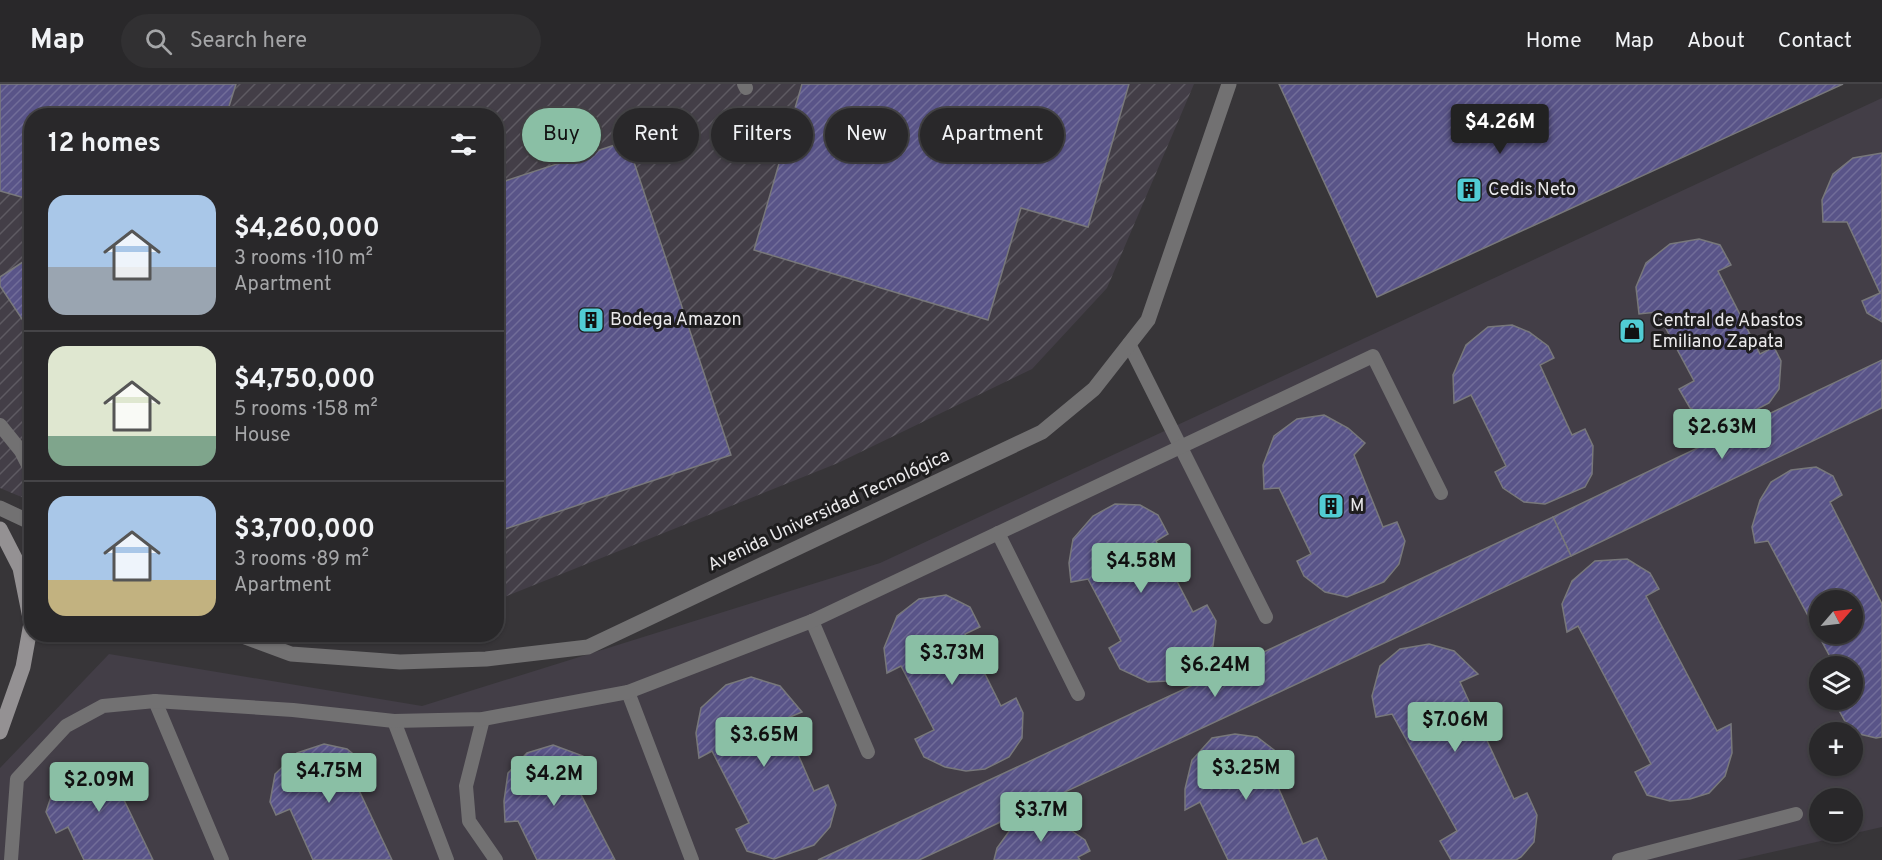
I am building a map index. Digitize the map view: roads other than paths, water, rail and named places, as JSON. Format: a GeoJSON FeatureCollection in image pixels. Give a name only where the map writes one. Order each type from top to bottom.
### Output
{"type":"FeatureCollection","features":[{"type":"Feature","properties":{"kind":"main road"},"geometry":{"type":"LineString","coordinates":[[0,528],[20,568],[24,588]]}},
{"type":"Feature","properties":{"kind":"main road"},"geometry":{"type":"LineString","coordinates":[[0,732],[23,667],[28,642]]}},
{"type":"Feature","properties":{"kind":"street","name":"Avenida Universidad Tecnológica"},"geometry":{"type":"LineString","coordinates":[[259,642],[291,654],[400,662],[486,659],[588,646],[1042,432],[1094,389],[1148,320],[1228,84]]}},
{"type":"Feature","properties":{"kind":"street"},"geometry":{"type":"LineString","coordinates":[[0,508],[24,519]]}},
{"type":"Feature","properties":{"kind":"lane"},"geometry":{"type":"LineString","coordinates":[[1129,344],[1266,617]]}},
{"type":"Feature","properties":{"kind":"lane"},"geometry":{"type":"LineString","coordinates":[[11,860],[17,779],[66,726],[104,706],[155,701],[293,710],[394,721],[483,719],[628,692],[812,621],[1373,356],[1441,493]]}},
{"type":"Feature","properties":{"kind":"lane"},"geometry":{"type":"LineString","coordinates":[[0,425],[24,457]]}},
{"type":"Feature","properties":{"kind":"lane"},"geometry":{"type":"LineString","coordinates":[[998,533],[1078,694]]}},
{"type":"Feature","properties":{"kind":"lane"},"geometry":{"type":"LineString","coordinates":[[812,621],[868,752]]}},
{"type":"Feature","properties":{"kind":"lane"},"geometry":{"type":"LineString","coordinates":[[628,692],[692,860]]}},
{"type":"Feature","properties":{"kind":"lane"},"geometry":{"type":"LineString","coordinates":[[155,701],[222,860]]}},
{"type":"Feature","properties":{"kind":"lane"},"geometry":{"type":"LineString","coordinates":[[483,719],[466,786],[469,821],[496,860]]}},
{"type":"Feature","properties":{"kind":"lane"},"geometry":{"type":"LineString","coordinates":[[394,721],[447,860]]}},
{"type":"Feature","properties":{"kind":"lane"},"geometry":{"type":"LineString","coordinates":[[1619,860],[1796,814]]}},
{"type":"Feature","properties":{"kind":"place","name":"Cedis Neto"},"geometry":{"type":"Point","coordinates":[1469,190]}},
{"type":"Feature","properties":{"kind":"place","name":"Bodega Amazon"},"geometry":{"type":"Point","coordinates":[591,320]}},
{"type":"Feature","properties":{"kind":"place","name":"Central de Abastos Emiliano Zapata"},"geometry":{"type":"Point","coordinates":[1632,331]}},
{"type":"Feature","properties":{"kind":"place","name":"M"},"geometry":{"type":"Point","coordinates":[1331,506]}}]}
